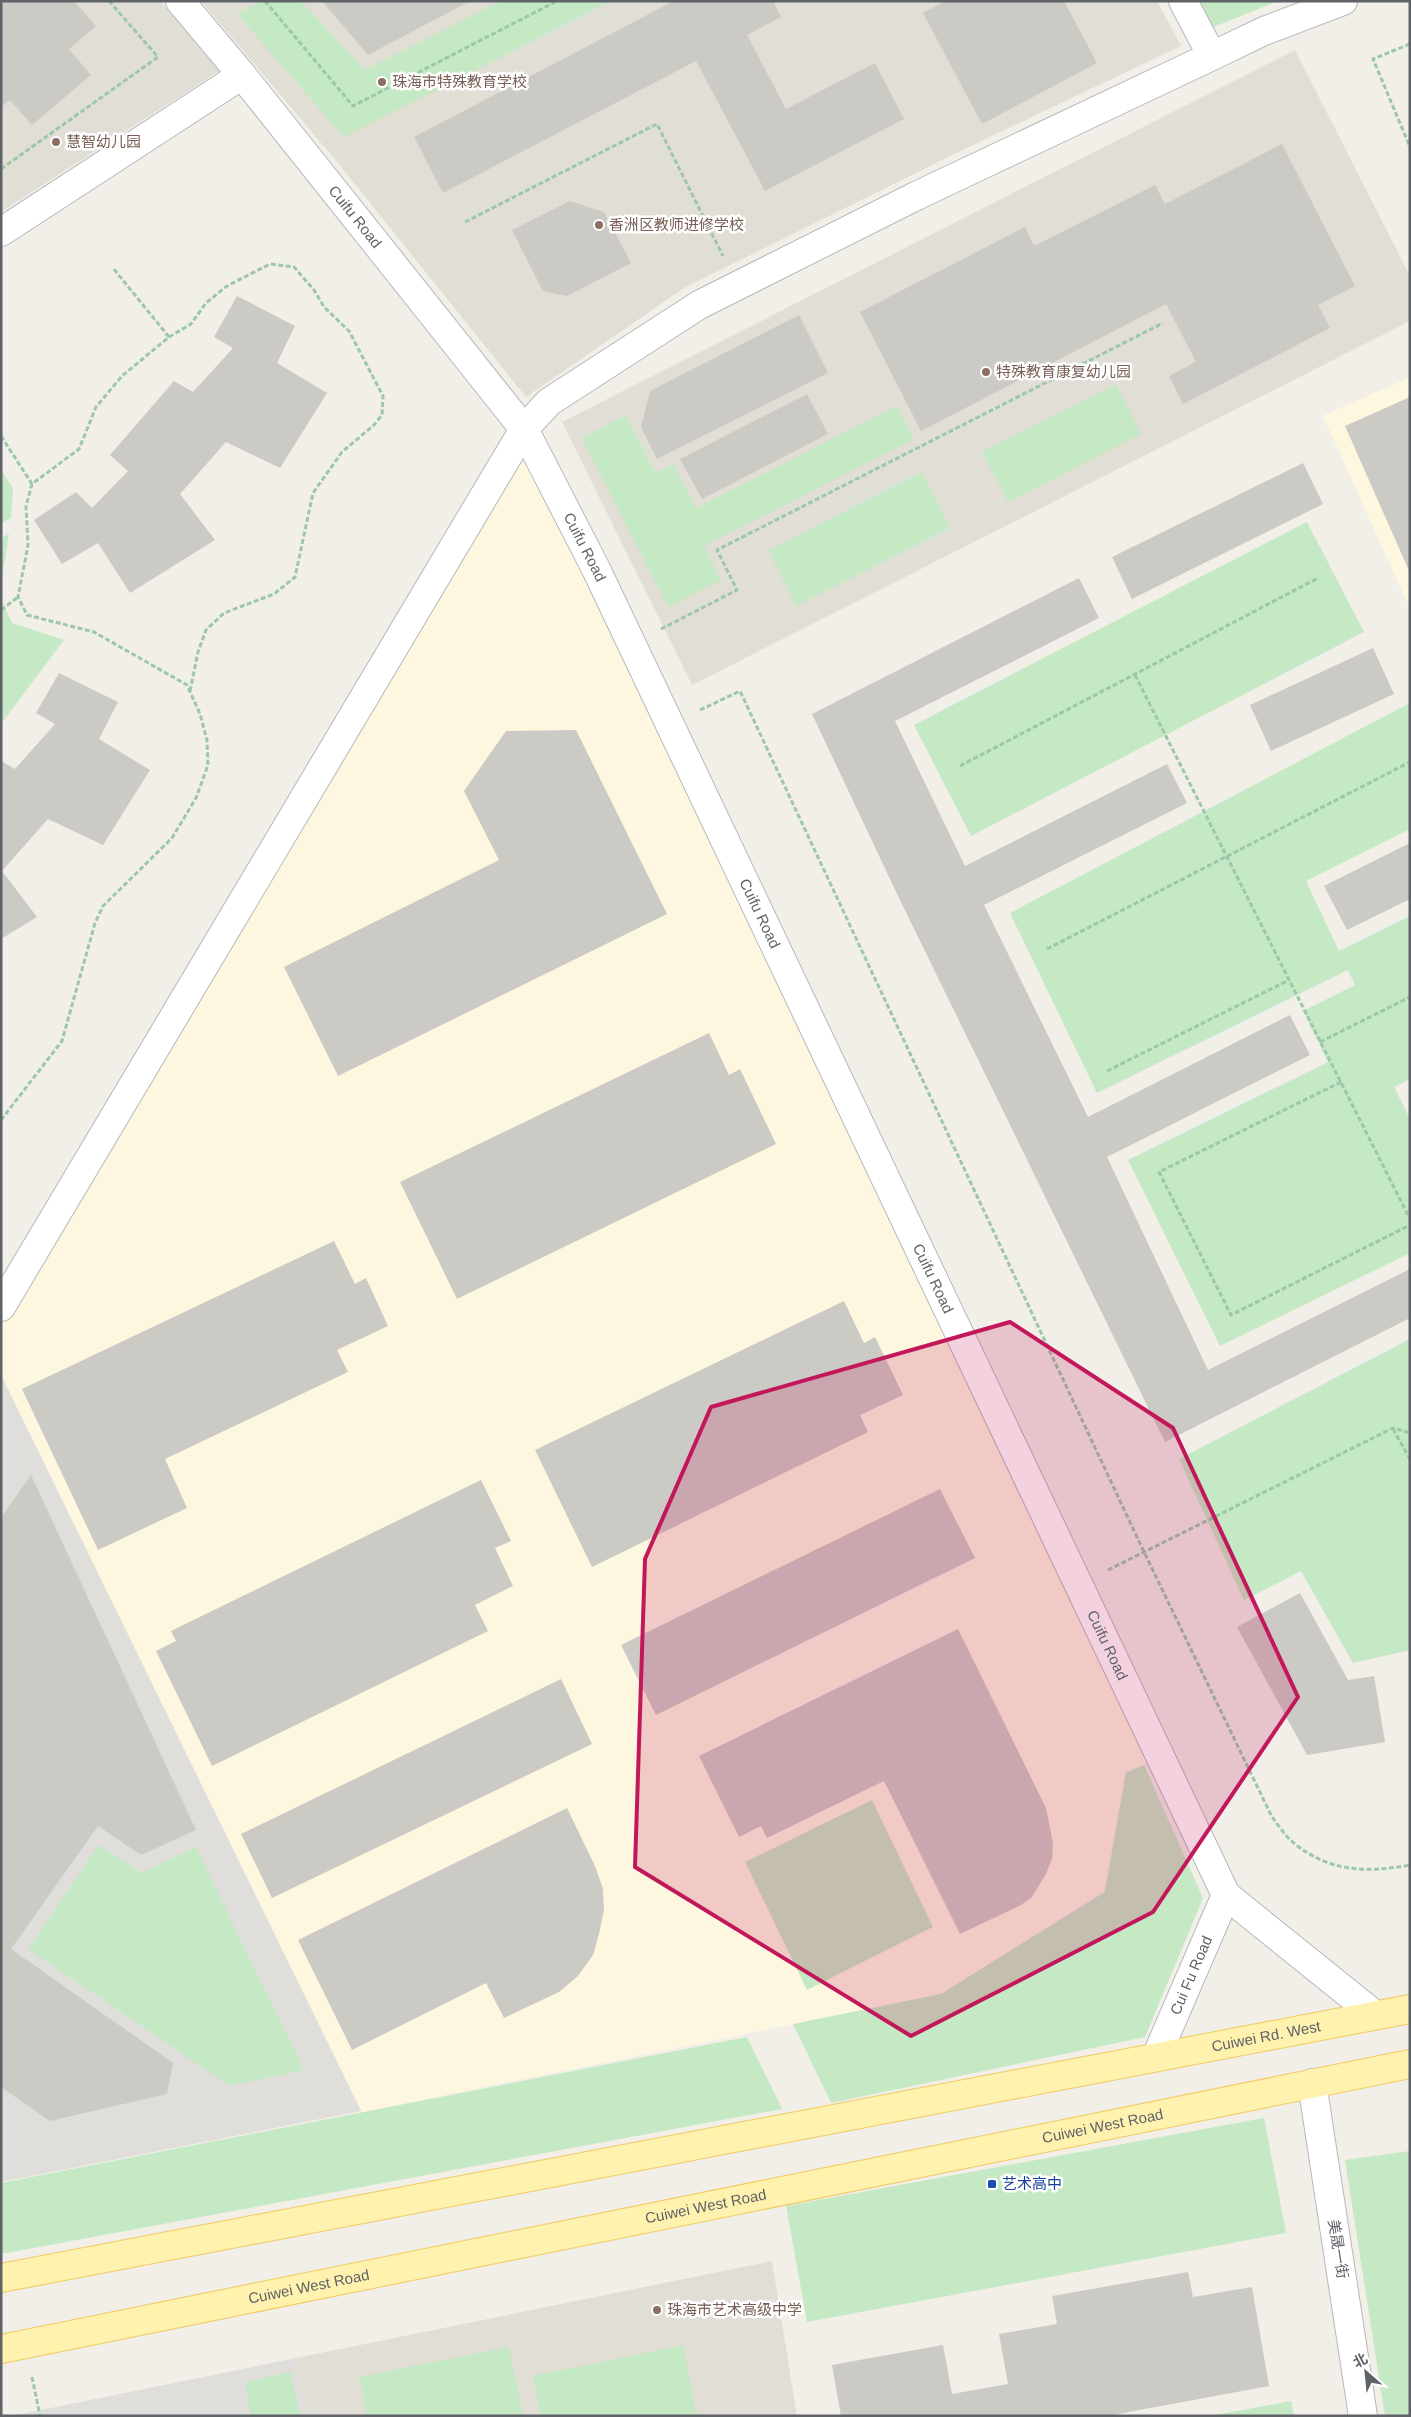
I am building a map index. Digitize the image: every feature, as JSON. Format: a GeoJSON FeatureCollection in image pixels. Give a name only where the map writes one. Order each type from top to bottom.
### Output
{"type":"FeatureCollection","features":[{"type":"Feature","properties":{"kind":"main road"},"geometry":{"type":"LineString","coordinates":[[1375,2015],[1410,2009]]}},
{"type":"Feature","properties":{"kind":"main road","name":"Cuiwei Rd. West"},"geometry":{"type":"LineString","coordinates":[[1156,2057],[1375,2015]]}},
{"type":"Feature","properties":{"kind":"main road"},"geometry":{"type":"LineString","coordinates":[[1,2278],[1156,2057]]}},
{"type":"Feature","properties":{"kind":"main road","name":"Cuiwei West Road"},"geometry":{"type":"LineString","coordinates":[[1,2349],[1410,2064]]}},
{"type":"Feature","properties":{"kind":"street","name":"Cuifu Road"},"geometry":{"type":"LineString","coordinates":[[180,1],[242,75],[524,429],[632,644],[1226,1895]]}},
{"type":"Feature","properties":{"kind":"street"},"geometry":{"type":"LineString","coordinates":[[1183,1],[1212,56]]}},
{"type":"Feature","properties":{"kind":"street"},"geometry":{"type":"LineString","coordinates":[[1,1307],[524,429],[549,402],[699,305],[916,196],[1264,31],[1342,1]]}},
{"type":"Feature","properties":{"kind":"street"},"geometry":{"type":"LineString","coordinates":[[1,232],[242,75]]}},
{"type":"Feature","properties":{"kind":"street"},"geometry":{"type":"LineString","coordinates":[[1226,1895],[1375,2015]]}},
{"type":"Feature","properties":{"kind":"street","name":"Cui Fu Road"},"geometry":{"type":"LineString","coordinates":[[1156,2057],[1226,1895]]}},
{"type":"Feature","properties":{"kind":"street","name":"美晟一街"},"geometry":{"type":"LineString","coordinates":[[1312,2083],[1363,2416]]}},
{"type":"Feature","properties":{"kind":"path"},"geometry":{"type":"LineString","coordinates":[[1,169],[158,57],[109,1]]}},
{"type":"Feature","properties":{"kind":"path"},"geometry":{"type":"LineString","coordinates":[[265,1],[353,106],[556,1]]}},
{"type":"Feature","properties":{"kind":"path"},"geometry":{"type":"LineString","coordinates":[[1410,44],[1373,59],[1410,147]]}},
{"type":"Feature","properties":{"kind":"path"},"geometry":{"type":"LineString","coordinates":[[465,222],[657,124],[738,286]]}},
{"type":"Feature","properties":{"kind":"path"},"geometry":{"type":"LineString","coordinates":[[1,1120],[62,1041],[95,923],[103,906],[172,838],[196,798],[208,765],[207,740],[200,714],[187,685],[94,632],[27,615],[18,596],[28,545],[26,506],[32,484],[79,449],[96,407],[122,376],[169,337],[191,324],[206,303],[227,286],[270,264],[294,267],[314,290],[324,307],[349,331],[383,396],[382,415],[374,425],[342,452],[313,493],[295,577],[274,594],[224,613],[206,630],[198,652],[190,691]]}},
{"type":"Feature","properties":{"kind":"path"},"geometry":{"type":"LineString","coordinates":[[113,268],[169,337]]}},
{"type":"Feature","properties":{"kind":"path"},"geometry":{"type":"LineString","coordinates":[[632,644],[737,590],[717,550],[1163,323]]}},
{"type":"Feature","properties":{"kind":"path"},"geometry":{"type":"LineString","coordinates":[[1,436],[32,484]]}},
{"type":"Feature","properties":{"kind":"path"},"geometry":{"type":"LineString","coordinates":[[960,766],[1318,578]]}},
{"type":"Feature","properties":{"kind":"path"},"geometry":{"type":"LineString","coordinates":[[1,610],[18,596]]}},
{"type":"Feature","properties":{"kind":"path"},"geometry":{"type":"LineString","coordinates":[[1135,675],[1410,1219]]}},
{"type":"Feature","properties":{"kind":"path"},"geometry":{"type":"LineString","coordinates":[[670,725],[740,690],[1144,1552],[1272,1817],[1293,1843],[1322,1863],[1358,1870],[1410,1865]]}},
{"type":"Feature","properties":{"kind":"path"},"geometry":{"type":"LineString","coordinates":[[1047,948],[1410,762]]}},
{"type":"Feature","properties":{"kind":"path"},"geometry":{"type":"LineString","coordinates":[[1107,1071],[1288,980]]}},
{"type":"Feature","properties":{"kind":"path"},"geometry":{"type":"LineString","coordinates":[[1320,1042],[1410,997]]}},
{"type":"Feature","properties":{"kind":"path"},"geometry":{"type":"LineString","coordinates":[[1340,1082],[1159,1172],[1231,1315],[1410,1224]]}},
{"type":"Feature","properties":{"kind":"path"},"geometry":{"type":"LineString","coordinates":[[1393,1428],[1410,1459]]}},
{"type":"Feature","properties":{"kind":"path"},"geometry":{"type":"LineString","coordinates":[[1078,1584],[1393,1428],[1410,1433]]}},
{"type":"Feature","properties":{"kind":"highlighted area"},"geometry":{"type":"Polygon","coordinates":[[[1010,1322],[1173,1428],[1298,1697],[1153,1912],[911,2036],[635,1867],[645,1559],[711,1407],[1010,1322]]]}},
{"type":"Feature","properties":{"kind":"shaded area","name":"慧智幼儿园"},"geometry":{"type":"Polygon","coordinates":[[[1,1],[160,1],[219,71],[1,212],[1,1]]]}},
{"type":"Feature","properties":{"kind":"shaded area","name":"香洲区教师进修学校"},"geometry":{"type":"Polygon","coordinates":[[[201,1],[1157,1],[1181,46],[954,154],[684,288],[526,397],[338,163],[201,1]]]}},
{"type":"Feature","properties":{"kind":"shaded area","name":"特殊教育康复幼儿园"},"geometry":{"type":"Polygon","coordinates":[[[1295,50],[1410,276],[1410,321],[692,685],[562,422],[1295,50]]]}},
{"type":"Feature","properties":{"kind":"shaded area"},"geometry":{"type":"Polygon","coordinates":[[[1410,377],[1410,609],[1323,416],[1410,377]]]}},
{"type":"Feature","properties":{"kind":"shaded area"},"geometry":{"type":"Polygon","coordinates":[[[523,430],[1160,1758],[1125,1772],[1104,1891],[941,1994],[362,2112],[1,1375],[1,1308],[523,430]]]}},
{"type":"Feature","properties":{"kind":"shaded area"},"geometry":{"type":"Polygon","coordinates":[[[1,1375],[361,2111],[1,2182],[1,1375]]]}},
{"type":"Feature","properties":{"kind":"shaded area","name":"珠海市艺术高级中学"},"geometry":{"type":"Polygon","coordinates":[[[772,2261],[797,2416],[308,2416],[296,2358],[772,2261]]]}},
{"type":"Feature","properties":{"kind":"shaded area"},"geometry":{"type":"Polygon","coordinates":[[[296,2358],[308,2416],[12,2416],[296,2358]]]}},
{"type":"Feature","properties":{"kind":"green space"},"geometry":{"type":"Polygon","coordinates":[[[262,1],[301,1],[365,70],[501,1],[611,1],[344,137],[237,14],[262,1]]]}},
{"type":"Feature","properties":{"kind":"green space"},"geometry":{"type":"Polygon","coordinates":[[[1200,1],[1278,1],[1211,28],[1200,1]]]}},
{"type":"Feature","properties":{"kind":"green space"},"geometry":{"type":"Polygon","coordinates":[[[1116,384],[1141,434],[1008,502],[982,452],[1116,384]]]}},
{"type":"Feature","properties":{"kind":"green space"},"geometry":{"type":"Polygon","coordinates":[[[897,406],[914,439],[704,546],[721,580],[668,607],[582,438],[626,415],[656,473],[673,464],[696,508],[897,406]]]}},
{"type":"Feature","properties":{"kind":"green space"},"geometry":{"type":"Polygon","coordinates":[[[1,470],[13,488],[11,518],[1,524],[1,470]]]}},
{"type":"Feature","properties":{"kind":"green space"},"geometry":{"type":"Polygon","coordinates":[[[922,472],[950,528],[796,606],[768,550],[922,472]]]}},
{"type":"Feature","properties":{"kind":"green space"},"geometry":{"type":"Polygon","coordinates":[[[1307,522],[1364,632],[971,836],[914,725],[1307,522]]]}},
{"type":"Feature","properties":{"kind":"green space"},"geometry":{"type":"Polygon","coordinates":[[[9,534],[1,584],[1,538],[9,534]]]}},
{"type":"Feature","properties":{"kind":"green space"},"geometry":{"type":"Polygon","coordinates":[[[1,600],[12,623],[64,640],[1,724],[1,600]]]}},
{"type":"Feature","properties":{"kind":"green space"},"geometry":{"type":"Polygon","coordinates":[[[1408,704],[1410,708],[1410,829],[1306,881],[1339,951],[1410,916],[1410,1079],[1394,1087],[1410,1119],[1410,1253],[1220,1346],[1128,1160],[1328,1062],[1303,1011],[1355,985],[1348,970],[1097,1093],[1010,913],[1408,704]]]}},
{"type":"Feature","properties":{"kind":"green space"},"geometry":{"type":"Polygon","coordinates":[[[1410,1339],[1410,1650],[1353,1663],[1301,1571],[1244,1600],[1179,1459],[1410,1339]]]}},
{"type":"Feature","properties":{"kind":"green space"},"geometry":{"type":"Polygon","coordinates":[[[1144,1765],[1203,1898],[1145,2037],[831,2103],[793,2024],[941,1994],[1105,1892],[1126,1773],[1144,1765]]]}},
{"type":"Feature","properties":{"kind":"green space"},"geometry":{"type":"Polygon","coordinates":[[[872,1800],[933,1927],[807,1990],[745,1862],[872,1800]]]}},
{"type":"Feature","properties":{"kind":"green space"},"geometry":{"type":"Polygon","coordinates":[[[99,1845],[142,1873],[196,1847],[304,2070],[230,2086],[28,1949],[99,1845]]]}},
{"type":"Feature","properties":{"kind":"green space"},"geometry":{"type":"Polygon","coordinates":[[[747,2037],[782,2109],[1,2254],[1,2183],[747,2037]]]}},
{"type":"Feature","properties":{"kind":"green space"},"geometry":{"type":"Polygon","coordinates":[[[1264,2118],[1286,2233],[807,2322],[786,2206],[1264,2118]]]}},
{"type":"Feature","properties":{"kind":"green space"},"geometry":{"type":"Polygon","coordinates":[[[1410,2151],[1410,2416],[1385,2416],[1345,2160],[1410,2151]]]}},
{"type":"Feature","properties":{"kind":"green space"},"geometry":{"type":"Polygon","coordinates":[[[683,2345],[697,2416],[541,2416],[533,2376],[683,2345]]]}},
{"type":"Feature","properties":{"kind":"green space"},"geometry":{"type":"Polygon","coordinates":[[[509,2347],[523,2416],[367,2416],[359,2377],[509,2347]]]}},
{"type":"Feature","properties":{"kind":"green space"},"geometry":{"type":"Polygon","coordinates":[[[291,2372],[300,2416],[251,2416],[245,2382],[291,2372]]]}},
{"type":"Feature","properties":{"kind":"green space"},"geometry":{"type":"Polygon","coordinates":[[[1291,2401],[1294,2416],[1210,2416],[1291,2401]]]}},
{"type":"Feature","properties":{"kind":"building"},"geometry":{"type":"Polygon","coordinates":[[[1,1],[74,1],[96,26],[69,49],[91,75],[32,125],[10,100],[1,107],[1,1]]]}},
{"type":"Feature","properties":{"kind":"building"},"geometry":{"type":"Polygon","coordinates":[[[322,1],[470,1],[368,55],[322,1]]]}},
{"type":"Feature","properties":{"kind":"building"},"geometry":{"type":"Polygon","coordinates":[[[674,1],[773,1],[781,17],[747,35],[786,109],[875,63],[904,119],[765,191],[696,61],[443,193],[414,137],[674,1]]]}},
{"type":"Feature","properties":{"kind":"building"},"geometry":{"type":"Polygon","coordinates":[[[946,1],[1064,1],[1097,63],[982,124],[923,13],[946,1]]]}},
{"type":"Feature","properties":{"kind":"building"},"geometry":{"type":"Polygon","coordinates":[[[1282,144],[1355,286],[1318,305],[1330,328],[1183,404],[1169,376],[1196,362],[1166,304],[921,431],[860,312],[1025,227],[1034,246],[1155,185],[1165,204],[1282,144]]]}},
{"type":"Feature","properties":{"kind":"building"},"geometry":{"type":"Polygon","coordinates":[[[570,201],[604,212],[631,263],[567,296],[543,291],[512,230],[570,201]]]}},
{"type":"Feature","properties":{"kind":"building"},"geometry":{"type":"Polygon","coordinates":[[[237,296],[295,326],[277,363],[327,393],[280,468],[226,442],[180,494],[215,540],[130,593],[98,543],[62,564],[34,520],[76,492],[92,508],[128,471],[110,455],[174,381],[193,392],[233,348],[214,337],[237,296]]]}},
{"type":"Feature","properties":{"kind":"building"},"geometry":{"type":"Polygon","coordinates":[[[799,315],[828,373],[657,459],[641,427],[650,391],[799,315]]]}},
{"type":"Feature","properties":{"kind":"building"},"geometry":{"type":"Polygon","coordinates":[[[807,394],[828,434],[702,499],[680,459],[807,394]]]}},
{"type":"Feature","properties":{"kind":"building"},"geometry":{"type":"Polygon","coordinates":[[[1410,397],[1410,573],[1345,426],[1410,397]]]}},
{"type":"Feature","properties":{"kind":"building"},"geometry":{"type":"Polygon","coordinates":[[[1303,463],[1323,504],[1132,599],[1112,557],[1303,463]]]}},
{"type":"Feature","properties":{"kind":"building"},"geometry":{"type":"Polygon","coordinates":[[[1079,578],[1099,618],[895,721],[965,866],[1167,764],[1187,803],[984,905],[1088,1117],[1290,1015],[1310,1055],[1107,1157],[1208,1370],[1410,1269],[1410,1318],[1165,1442],[899,898],[812,714],[1079,578]]]}},
{"type":"Feature","properties":{"kind":"building"},"geometry":{"type":"Polygon","coordinates":[[[1373,648],[1394,694],[1271,751],[1250,705],[1373,648]]]}},
{"type":"Feature","properties":{"kind":"building"},"geometry":{"type":"Polygon","coordinates":[[[59,673],[118,702],[99,739],[150,770],[103,845],[48,819],[2,871],[37,917],[1,939],[1,761],[15,769],[55,724],[36,713],[59,673]]]}},
{"type":"Feature","properties":{"kind":"building"},"geometry":{"type":"Polygon","coordinates":[[[576,730],[667,914],[338,1076],[284,967],[499,860],[464,791],[506,731],[576,730]]]}},
{"type":"Feature","properties":{"kind":"building"},"geometry":{"type":"Polygon","coordinates":[[[1410,843],[1410,899],[1347,930],[1324,886],[1410,843]]]}},
{"type":"Feature","properties":{"kind":"building"},"geometry":{"type":"Polygon","coordinates":[[[709,1033],[729,1075],[740,1069],[776,1144],[457,1299],[400,1182],[709,1033]]]}},
{"type":"Feature","properties":{"kind":"building"},"geometry":{"type":"Polygon","coordinates":[[[334,1241],[355,1284],[366,1278],[388,1326],[337,1350],[348,1372],[165,1459],[187,1508],[98,1550],[22,1389],[334,1241]]]}},
{"type":"Feature","properties":{"kind":"building"},"geometry":{"type":"Polygon","coordinates":[[[844,1301],[864,1343],[875,1337],[903,1395],[860,1415],[868,1432],[592,1567],[535,1450],[844,1301]]]}},
{"type":"Feature","properties":{"kind":"building"},"geometry":{"type":"Polygon","coordinates":[[[31,1475],[196,1830],[141,1855],[98,1826],[11,1949],[173,2063],[167,2094],[50,2121],[1,2087],[1,1518],[31,1475]]]}},
{"type":"Feature","properties":{"kind":"building"},"geometry":{"type":"Polygon","coordinates":[[[481,1480],[511,1541],[495,1548],[513,1586],[475,1605],[488,1631],[212,1766],[156,1651],[176,1641],[171,1631],[481,1480]]]}},
{"type":"Feature","properties":{"kind":"building"},"geometry":{"type":"Polygon","coordinates":[[[940,1489],[975,1558],[656,1715],[621,1645],[940,1489]]]}},
{"type":"Feature","properties":{"kind":"building"},"geometry":{"type":"Polygon","coordinates":[[[1300,1593],[1348,1680],[1374,1676],[1385,1742],[1307,1755],[1237,1627],[1300,1593]]]}},
{"type":"Feature","properties":{"kind":"building"},"geometry":{"type":"Polygon","coordinates":[[[958,1629],[1046,1808],[1053,1843],[1052,1859],[1046,1874],[1032,1897],[1021,1905],[960,1934],[884,1781],[767,1838],[761,1826],[739,1837],[699,1756],[958,1629]]]}},
{"type":"Feature","properties":{"kind":"building"},"geometry":{"type":"Polygon","coordinates":[[[561,1679],[592,1744],[272,1898],[241,1834],[561,1679]]]}},
{"type":"Feature","properties":{"kind":"building"},"geometry":{"type":"Polygon","coordinates":[[[567,1808],[595,1866],[603,1889],[604,1910],[593,1955],[578,1976],[559,1992],[504,2018],[486,1983],[352,2050],[298,1940],[567,1808]]]}},
{"type":"Feature","properties":{"kind":"building"},"geometry":{"type":"Polygon","coordinates":[[[1188,2272],[1193,2297],[1252,2287],[1269,2386],[1107,2416],[841,2416],[832,2365],[943,2345],[952,2394],[1008,2384],[999,2334],[1057,2324],[1052,2296],[1188,2272]]]}},
{"type":"Feature","properties":{"kind":"place","name":"珠海市特殊教育学校"},"geometry":{"type":"Point","coordinates":[382,82]}},
{"type":"Feature","properties":{"kind":"place","name":"慧智幼儿园"},"geometry":{"type":"Point","coordinates":[56,142]}},
{"type":"Feature","properties":{"kind":"place","name":"香洲区教师进修学校"},"geometry":{"type":"Point","coordinates":[599,225]}},
{"type":"Feature","properties":{"kind":"place","name":"特殊教育康复幼儿园"},"geometry":{"type":"Point","coordinates":[986,372]}},
{"type":"Feature","properties":{"kind":"place","name":"艺术高中"},"geometry":{"type":"Point","coordinates":[992,2184]}},
{"type":"Feature","properties":{"kind":"place","name":"珠海市艺术高级中学"},"geometry":{"type":"Point","coordinates":[657,2310]}}]}
